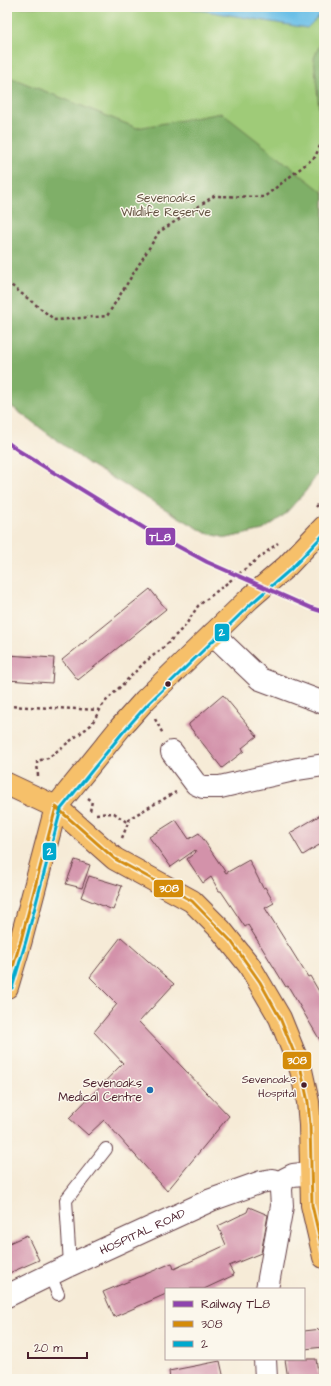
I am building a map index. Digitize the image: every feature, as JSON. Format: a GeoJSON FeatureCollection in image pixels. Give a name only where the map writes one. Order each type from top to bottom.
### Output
{"type":"FeatureCollection","features":[{"type":"Feature","properties":{"kind":"main road"},"geometry":{"type":"LineString","coordinates":[[7,987],[13,942],[56,807],[120,728],[146,700],[249,599],[287,566],[318,518]]}},
{"type":"Feature","properties":{"kind":"main road"},"geometry":{"type":"LineString","coordinates":[[16,788],[56,807],[115,859],[192,901],[221,930],[249,965],[280,1018],[298,1060],[308,1102],[315,1159],[311,1196],[313,1213],[324,1257]]}},
{"type":"Feature","properties":{"kind":"street"},"geometry":{"type":"LineString","coordinates":[[213,634],[260,679],[324,703]]}},
{"type":"Feature","properties":{"kind":"street"},"geometry":{"type":"LineString","coordinates":[[172,752],[194,782],[201,787],[220,787],[324,765]]}},
{"type":"Feature","properties":{"kind":"street"},"geometry":{"type":"LineString","coordinates":[[267,1288],[282,1206],[282,1183],[285,1179],[315,1159]]}},
{"type":"Feature","properties":{"kind":"street","name":"HOSPITAL ROAD"},"geometry":{"type":"LineString","coordinates":[[7,1296],[54,1285],[70,1265],[211,1200],[267,1181],[282,1183]]}},
{"type":"Feature","properties":{"kind":"street"},"geometry":{"type":"LineString","coordinates":[[265,1360],[266,1379]]}},
{"type":"Feature","properties":{"kind":"lane"},"geometry":{"type":"LineString","coordinates":[[70,1265],[66,1200],[106,1149]]}},
{"type":"Feature","properties":{"kind":"path"},"geometry":{"type":"LineString","coordinates":[[7,282],[55,320],[107,316],[159,232],[214,196],[264,197],[315,157],[324,137]]}},
{"type":"Feature","properties":{"kind":"path"},"geometry":{"type":"LineString","coordinates":[[318,518],[324,497]]}},
{"type":"Feature","properties":{"kind":"path"},"geometry":{"type":"LineString","coordinates":[[16,788],[39,785],[36,761],[48,758],[91,725],[104,703],[145,662],[163,648],[185,626],[198,606],[280,542]]}},
{"type":"Feature","properties":{"kind":"path"},"geometry":{"type":"LineString","coordinates":[[146,700],[172,752]]}},
{"type":"Feature","properties":{"kind":"path"},"geometry":{"type":"LineString","coordinates":[[7,706],[100,710]]}},
{"type":"Feature","properties":{"kind":"path"},"geometry":{"type":"LineString","coordinates":[[115,859],[130,818],[194,782]]}},
{"type":"Feature","properties":{"kind":"path"},"geometry":{"type":"LineString","coordinates":[[90,813],[114,813],[128,823]]}},
{"type":"Feature","properties":{"kind":"green space","name":"Sevenoaks Wildlife Reserve"},"geometry":{"type":"Polygon","coordinates":[[[7,7],[324,7],[324,465],[305,492],[283,516],[263,530],[227,538],[206,533],[89,464],[7,403],[7,7]]]}},
{"type":"Feature","properties":{"kind":"green space"},"geometry":{"type":"Polygon","coordinates":[[[324,35],[324,160],[314,58],[324,35]]]}},
{"type":"Feature","properties":{"kind":"green space","name":"Sevenoaks Wildlife Reserve"},"geometry":{"type":"Polygon","coordinates":[[[7,76],[137,128],[222,113],[324,193],[324,465],[305,492],[283,516],[263,530],[227,538],[206,533],[89,464],[7,403],[7,76]]]}},
{"type":"Feature","properties":{"kind":"water"},"geometry":{"type":"Polygon","coordinates":[[[182,7],[324,7],[324,11],[307,28],[182,7]]]}},
{"type":"Feature","properties":{"kind":"building"},"geometry":{"type":"Polygon","coordinates":[[[150,589],[166,609],[78,680],[62,660],[150,589]]]}},
{"type":"Feature","properties":{"kind":"building"},"geometry":{"type":"Polygon","coordinates":[[[7,655],[54,658],[52,683],[7,680],[7,655]]]}},
{"type":"Feature","properties":{"kind":"building"},"geometry":{"type":"Polygon","coordinates":[[[223,695],[257,736],[242,748],[244,751],[222,768],[189,726],[189,724],[223,695]]]}},
{"type":"Feature","properties":{"kind":"building"},"geometry":{"type":"Polygon","coordinates":[[[324,813],[324,842],[303,855],[290,833],[324,813]]]}},
{"type":"Feature","properties":{"kind":"building"},"geometry":{"type":"Polygon","coordinates":[[[176,820],[189,839],[199,833],[226,873],[249,860],[263,888],[265,887],[274,903],[265,908],[324,1000],[324,1047],[288,986],[286,987],[248,925],[245,927],[221,891],[219,891],[211,877],[203,883],[187,859],[196,852],[195,850],[171,867],[149,837],[176,820]]]}},
{"type":"Feature","properties":{"kind":"building"},"geometry":{"type":"Polygon","coordinates":[[[75,860],[90,865],[82,888],[66,884],[75,860]]]}},
{"type":"Feature","properties":{"kind":"building"},"geometry":{"type":"Polygon","coordinates":[[[89,876],[122,886],[113,910],[81,897],[89,876]]]}},
{"type":"Feature","properties":{"kind":"building","name":"Sevenoaks Medical Centre"},"geometry":{"type":"Polygon","coordinates":[[[121,937],[174,984],[139,1022],[229,1116],[167,1191],[104,1120],[88,1135],[69,1118],[123,1063],[94,1032],[117,1004],[90,977],[121,937]]]}},
{"type":"Feature","properties":{"kind":"building"},"geometry":{"type":"Polygon","coordinates":[[[249,1207],[268,1215],[261,1253],[229,1266],[234,1275],[206,1288],[165,1288],[165,1294],[114,1317],[103,1292],[172,1263],[174,1269],[226,1245],[218,1226],[247,1212],[249,1207]]]}},
{"type":"Feature","properties":{"kind":"building"},"geometry":{"type":"Polygon","coordinates":[[[27,1235],[39,1260],[7,1274],[7,1244],[27,1235]]]}},
{"type":"Feature","properties":{"kind":"building"},"geometry":{"type":"Polygon","coordinates":[[[322,1329],[324,1347],[305,1349],[305,1331],[322,1329]]]}},
{"type":"Feature","properties":{"kind":"building"},"geometry":{"type":"Polygon","coordinates":[[[316,1359],[319,1379],[288,1379],[285,1360],[316,1359]]]}},
{"type":"Feature","properties":{"kind":"building"},"geometry":{"type":"Polygon","coordinates":[[[220,1361],[224,1379],[170,1379],[169,1371],[220,1361]]]}},
{"type":"Feature","properties":{"kind":"rail line","name":"TL8"},"geometry":{"type":"LineString","coordinates":[[7,442],[19,451],[144,528],[207,562],[311,608],[324,612]]}},
{"type":"Feature","properties":{"kind":"transit line","name":"2"},"geometry":{"type":"LineString","coordinates":[[12,988],[61,809],[124,731],[149,703],[252,603],[291,569],[324,534]]}},
{"type":"Feature","properties":{"kind":"transit line","name":"308"},"geometry":{"type":"LineString","coordinates":[[56,807],[115,859],[192,901],[231,941],[260,982],[280,1018],[301,1070],[308,1102],[310,1125],[312,1205],[324,1257]]}},
{"type":"Feature","properties":{"kind":"transit line","name":"308"},"geometry":{"type":"LineString","coordinates":[[7,987],[56,807]]}},
{"type":"Feature","properties":{"kind":"place","name":"Sevenoaks Hospital"},"geometry":{"type":"Point","coordinates":[304,1085]}},
{"type":"Feature","properties":{"kind":"place","name":"Sevenoaks Medical Centre"},"geometry":{"type":"Point","coordinates":[150,1090]}}]}
